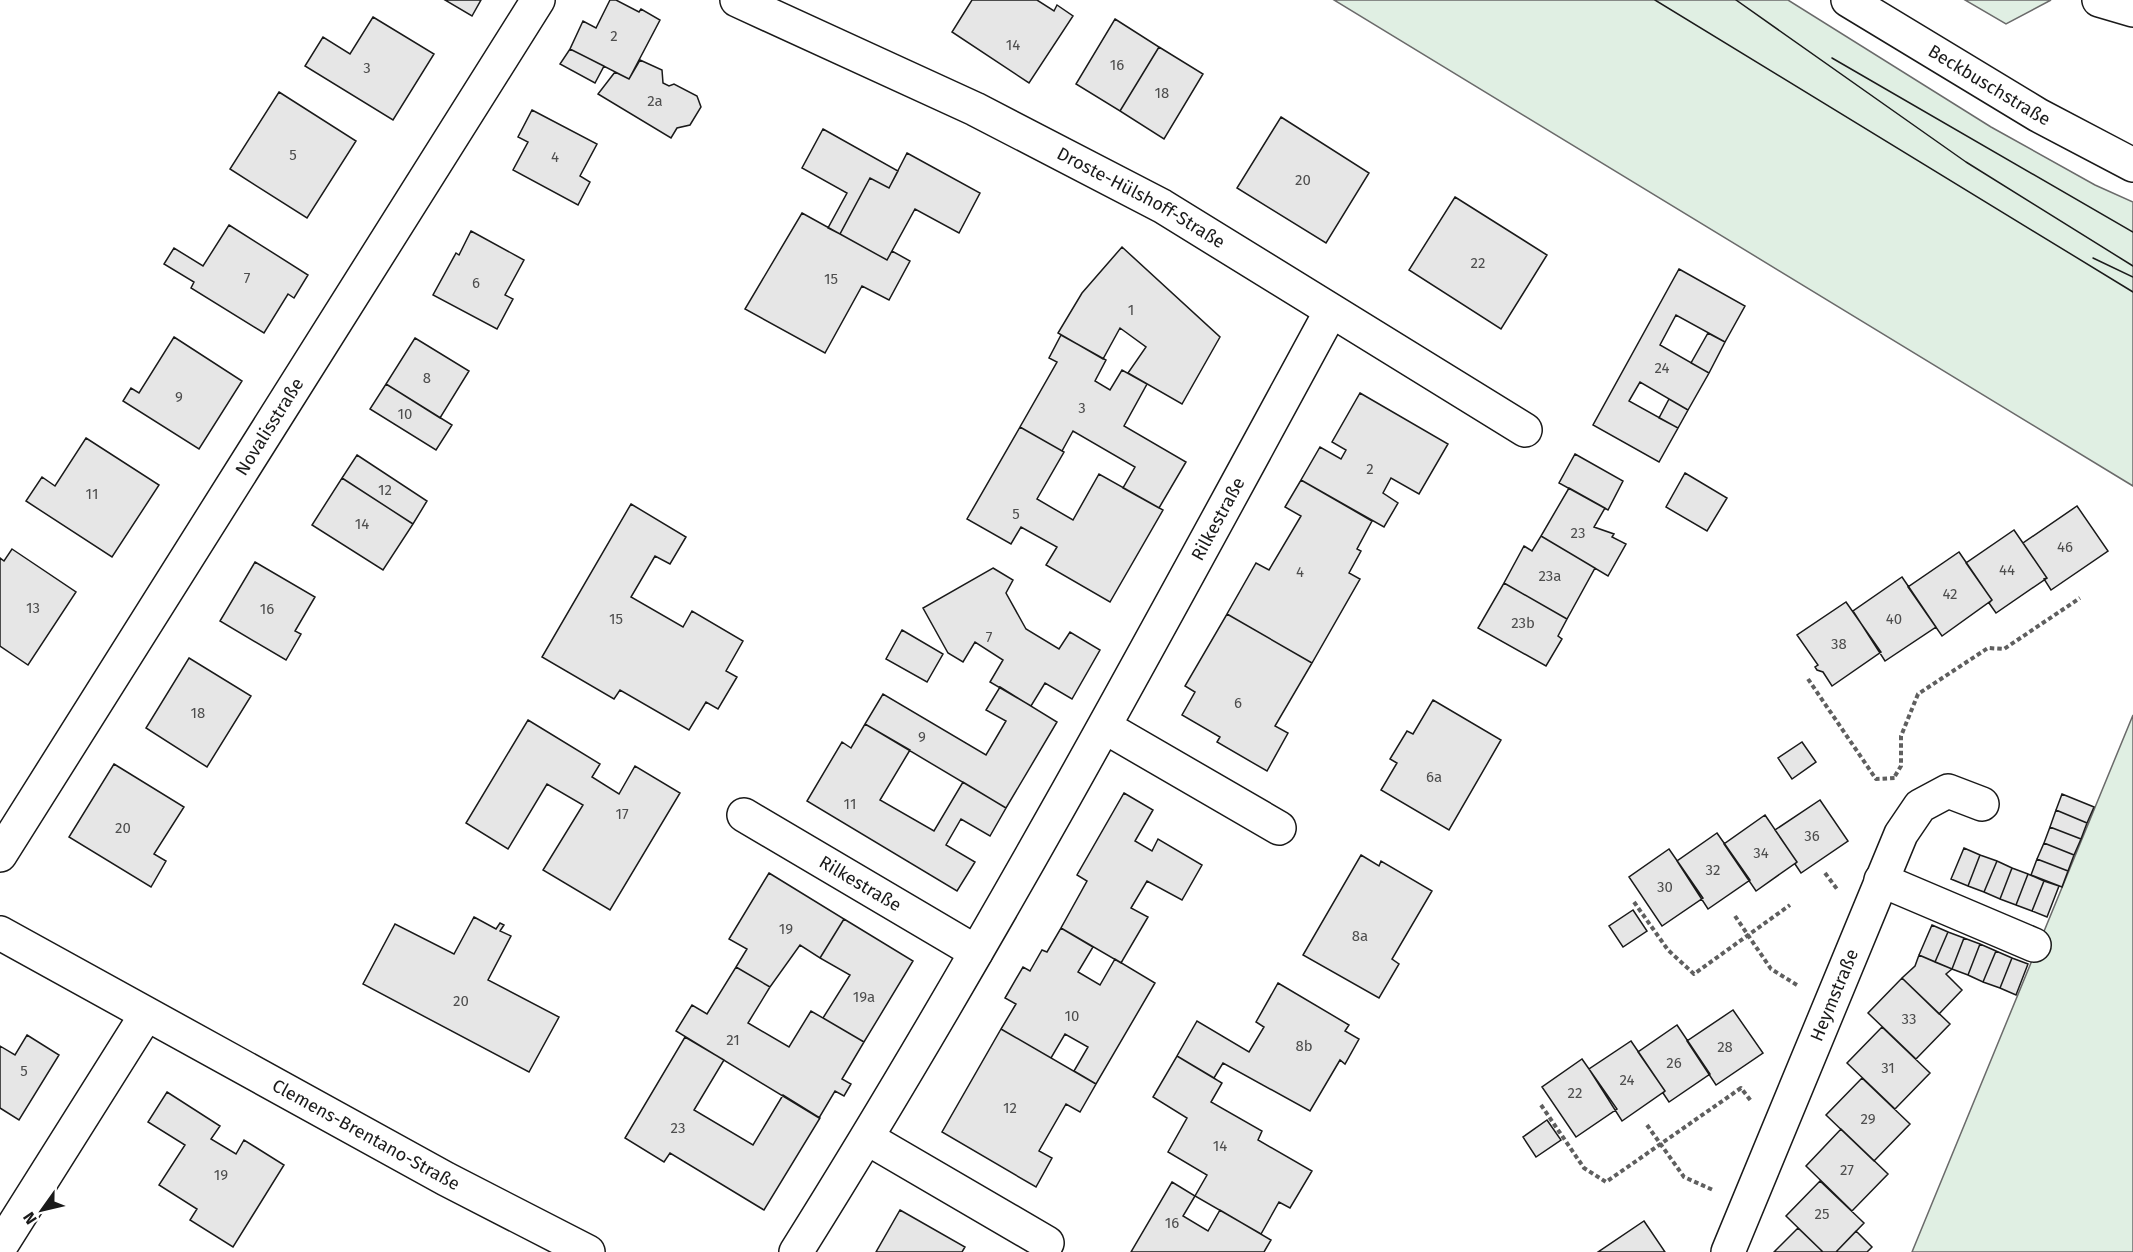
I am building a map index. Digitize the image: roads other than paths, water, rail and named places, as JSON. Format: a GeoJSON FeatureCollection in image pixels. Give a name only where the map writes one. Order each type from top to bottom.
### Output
{"type":"FeatureCollection","features":[{"type":"Feature","properties":{"kind":"street","name":"Novalisstraße"},"geometry":{"type":"LineString","coordinates":[[0,855],[538,0]]}},
{"type":"Feature","properties":{"kind":"street","name":"Droste-Hülshoff-Straße"},"geometry":{"type":"LineString","coordinates":[[737,0],[975,109],[1152,201],[1525,430]]}},
{"type":"Feature","properties":{"kind":"street","name":"Beckbuschstraße"},"geometry":{"type":"LineString","coordinates":[[1848,0],[2038,115],[2133,165]]}},
{"type":"Feature","properties":{"kind":"street"},"geometry":{"type":"LineString","coordinates":[[2099,0],[2133,10]]}},
{"type":"Feature","properties":{"kind":"street","name":"Rilkestraße"},"geometry":{"type":"LineString","coordinates":[[796,1252],[867,1138],[1105,727],[1331,312]]}},
{"type":"Feature","properties":{"kind":"street"},"geometry":{"type":"LineString","coordinates":[[1105,727],[1279,828]]}},
{"type":"Feature","properties":{"kind":"street","name":"Heymstraße"},"geometry":{"type":"LineString","coordinates":[[1728,1252],[1902,834],[1920,807],[1948,791],[1982,804]]}},
{"type":"Feature","properties":{"kind":"street","name":"Rilkestraße"},"geometry":{"type":"LineString","coordinates":[[744,815],[976,952]]}},
{"type":"Feature","properties":{"kind":"street"},"geometry":{"type":"LineString","coordinates":[[1881,880],[2034,945]]}},
{"type":"Feature","properties":{"kind":"street","name":"Clemens-Brentano-Straße"},"geometry":{"type":"LineString","coordinates":[[0,933],[446,1179],[588,1252]]}},
{"type":"Feature","properties":{"kind":"street"},"geometry":{"type":"LineString","coordinates":[[0,1247],[146,1015]]}},
{"type":"Feature","properties":{"kind":"street"},"geometry":{"type":"LineString","coordinates":[[867,1138],[1047,1243]]}},
{"type":"Feature","properties":{"kind":"tram line"},"geometry":{"type":"LineString","coordinates":[[1655,0],[2133,292]]}},
{"type":"Feature","properties":{"kind":"tram line"},"geometry":{"type":"LineString","coordinates":[[1736,0],[1966,162],[2133,266]]}},
{"type":"Feature","properties":{"kind":"tram line"},"geometry":{"type":"LineString","coordinates":[[1832,58],[2133,232]]}},
{"type":"Feature","properties":{"kind":"tram line"},"geometry":{"type":"LineString","coordinates":[[2093,258],[2133,277]]}}]}
